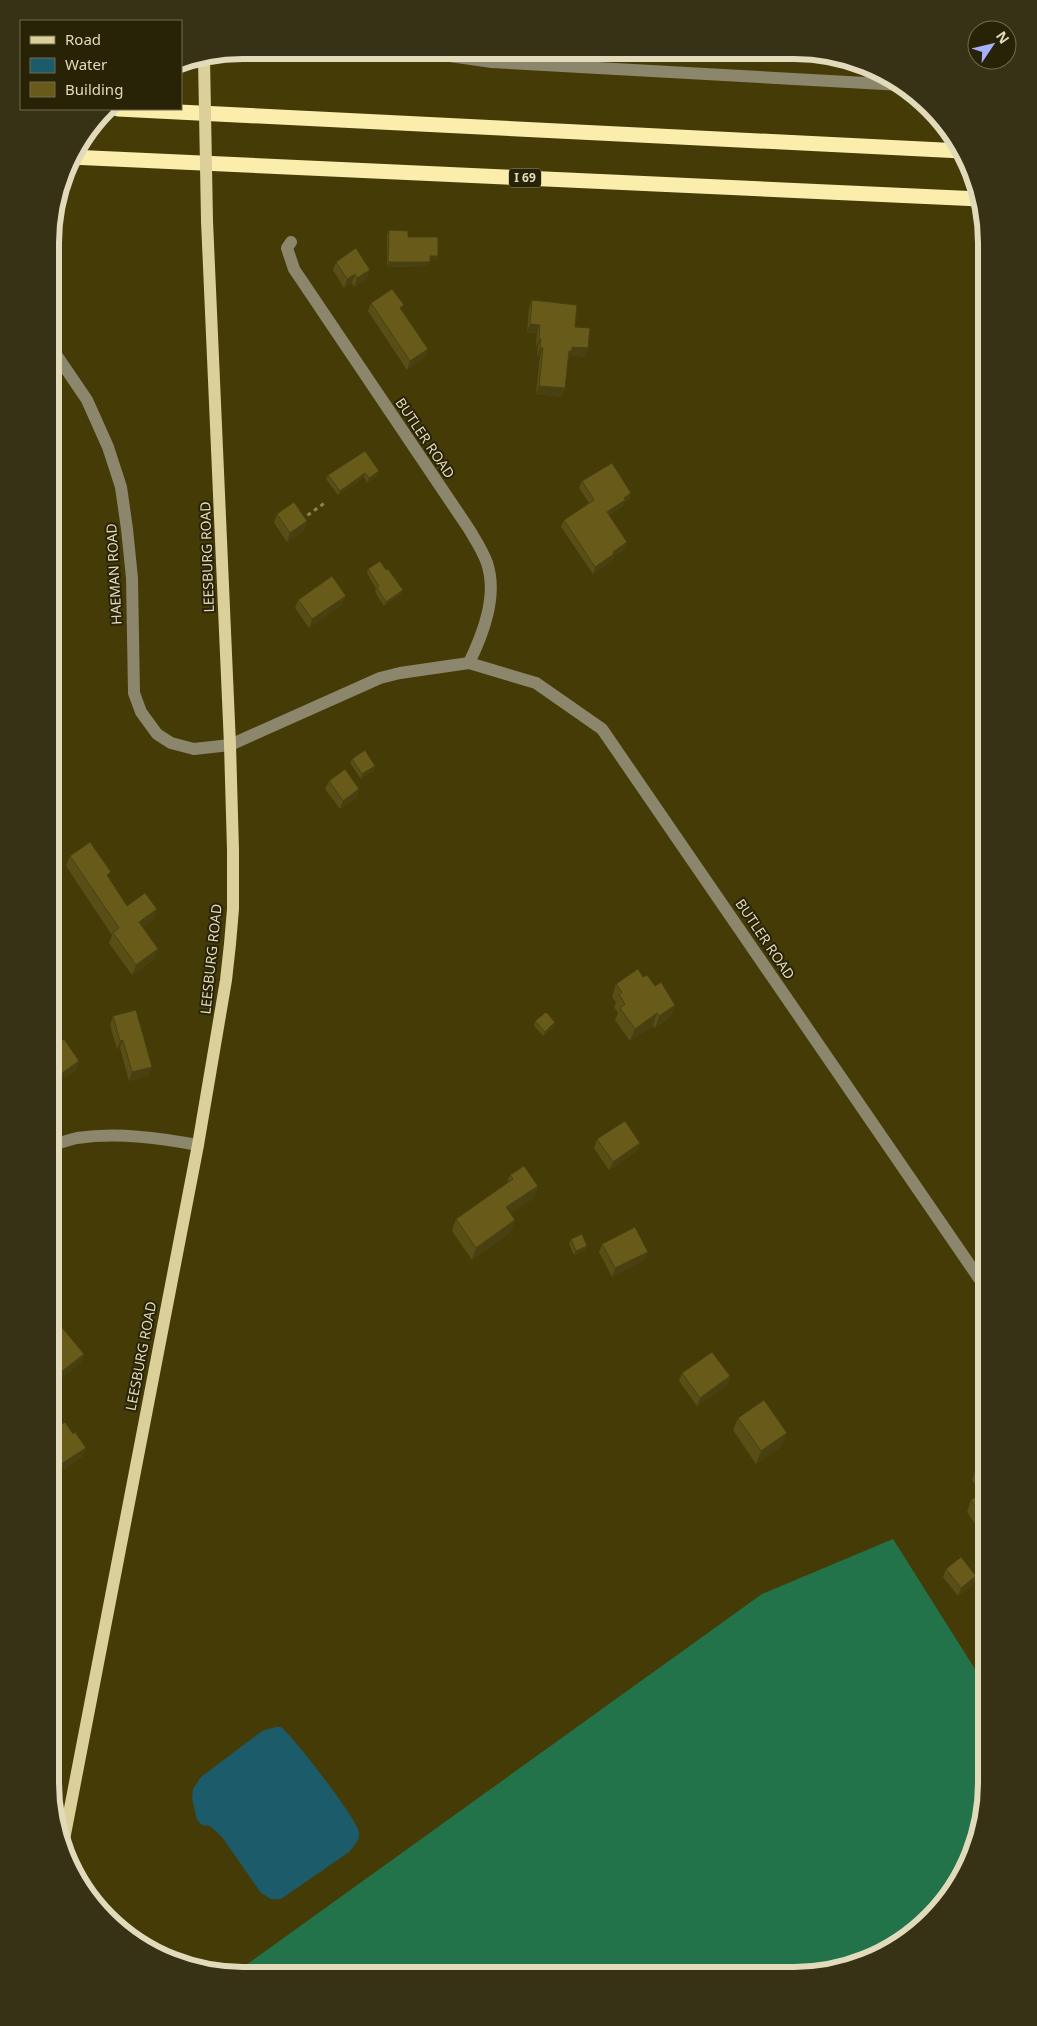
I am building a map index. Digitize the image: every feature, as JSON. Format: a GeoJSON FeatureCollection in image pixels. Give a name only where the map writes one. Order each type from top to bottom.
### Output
{"type":"FeatureCollection","features":[{"type":"Feature","properties":{"kind":"highway"},"geometry":{"type":"LineString","coordinates":[[138,110],[954,151]]}},
{"type":"Feature","properties":{"kind":"highway","name":"I 69"},"geometry":{"type":"LineString","coordinates":[[80,157],[973,200]]}},
{"type":"Feature","properties":{"kind":"main road","name":"LEESBURG ROAD"},"geometry":{"type":"LineString","coordinates":[[65,1832],[198,1145],[222,1006],[233,909],[230,745],[207,221],[204,63]]}},
{"type":"Feature","properties":{"kind":"street"},"geometry":{"type":"LineString","coordinates":[[471,59],[492,62],[697,75],[888,84]]}},
{"type":"Feature","properties":{"kind":"street","name":"BUTLER ROAD"},"geometry":{"type":"LineString","coordinates":[[291,242],[287,248],[298,276],[469,529],[487,563],[490,586],[484,632],[469,663]]}},
{"type":"Feature","properties":{"kind":"street","name":"HAEMAN ROAD"},"geometry":{"type":"LineString","coordinates":[[59,358],[87,400],[108,447],[121,486],[132,578],[134,693],[139,708],[146,722],[156,734],[171,743],[194,749],[230,745]]}},
{"type":"Feature","properties":{"kind":"street","name":"BUTLER ROAD"},"geometry":{"type":"LineString","coordinates":[[230,745],[380,678],[400,672],[469,663],[536,683],[602,729],[978,1277]]}},
{"type":"Feature","properties":{"kind":"street"},"geometry":{"type":"LineString","coordinates":[[59,1144],[77,1138],[114,1136],[162,1138],[198,1145]]}},
{"type":"Feature","properties":{"kind":"path"},"geometry":{"type":"LineString","coordinates":[[299,522],[326,502]]}},
{"type":"Feature","properties":{"kind":"green space"},"geometry":{"type":"Polygon","coordinates":[[[893,1539],[978,1674],[978,1795],[972,1831],[959,1865],[947,1886],[933,1905],[916,1922],[897,1936],[865,1953],[842,1961],[806,1967],[243,1967],[762,1594],[893,1539]]]}},
{"type":"Feature","properties":{"kind":"water"},"geometry":{"type":"Polygon","coordinates":[[[281,1727],[288,1734],[324,1778],[356,1824],[359,1838],[349,1852],[281,1899],[271,1899],[261,1893],[222,1837],[210,1826],[202,1825],[197,1820],[192,1798],[193,1789],[201,1777],[262,1731],[281,1727]]]}},
{"type":"Feature","properties":{"kind":"building"},"geometry":{"type":"Polygon","coordinates":[[[389,230],[408,231],[408,237],[438,237],[438,256],[430,256],[430,262],[388,262],[389,230]]]}},
{"type":"Feature","properties":{"kind":"building"},"geometry":{"type":"Polygon","coordinates":[[[356,248],[370,270],[357,278],[355,274],[347,279],[336,262],[356,248]]]}},
{"type":"Feature","properties":{"kind":"building"},"geometry":{"type":"Polygon","coordinates":[[[392,289],[404,305],[400,308],[428,349],[410,361],[371,303],[392,289]]]}},
{"type":"Feature","properties":{"kind":"building"},"geometry":{"type":"Polygon","coordinates":[[[532,300],[577,305],[575,327],[590,328],[588,348],[572,347],[572,351],[569,351],[565,388],[539,386],[543,348],[540,348],[540,325],[530,324],[532,300]]]}},
{"type":"Feature","properties":{"kind":"building"},"geometry":{"type":"Polygon","coordinates":[[[365,451],[379,471],[369,478],[365,473],[340,491],[328,475],[365,451]]]}},
{"type":"Feature","properties":{"kind":"building"},"geometry":{"type":"Polygon","coordinates":[[[612,463],[631,493],[624,498],[625,500],[607,512],[627,542],[595,567],[564,520],[594,500],[582,481],[612,463]]]}},
{"type":"Feature","properties":{"kind":"building"},"geometry":{"type":"Polygon","coordinates":[[[294,502],[307,521],[290,533],[277,514],[294,502]]]}},
{"type":"Feature","properties":{"kind":"building"},"geometry":{"type":"Polygon","coordinates":[[[380,561],[403,590],[386,602],[377,588],[379,586],[368,569],[380,561]]]}},
{"type":"Feature","properties":{"kind":"building"},"geometry":{"type":"Polygon","coordinates":[[[332,576],[346,596],[312,619],[298,600],[332,576]]]}},
{"type":"Feature","properties":{"kind":"building"},"geometry":{"type":"Polygon","coordinates":[[[365,750],[375,766],[362,774],[352,759],[365,750]]]}},
{"type":"Feature","properties":{"kind":"building"},"geometry":{"type":"Polygon","coordinates":[[[345,769],[359,789],[343,801],[329,781],[345,769]]]}},
{"type":"Feature","properties":{"kind":"building"},"geometry":{"type":"Polygon","coordinates":[[[90,842],[111,872],[107,875],[127,906],[145,893],[157,909],[139,922],[158,949],[136,965],[113,933],[119,928],[70,856],[90,842]]]}},
{"type":"Feature","properties":{"kind":"building"},"geometry":{"type":"Polygon","coordinates":[[[638,969],[643,977],[647,975],[655,986],[661,982],[675,1005],[659,1016],[657,1013],[635,1029],[620,1008],[625,1004],[619,995],[622,992],[616,984],[638,969]]]}},
{"type":"Feature","properties":{"kind":"building"},"geometry":{"type":"Polygon","coordinates":[[[136,1010],[152,1067],[132,1072],[123,1040],[120,1041],[113,1016],[136,1010]]]}},
{"type":"Feature","properties":{"kind":"building"},"geometry":{"type":"Polygon","coordinates":[[[546,1012],[555,1022],[545,1032],[535,1021],[546,1012]]]}},
{"type":"Feature","properties":{"kind":"building"},"geometry":{"type":"Polygon","coordinates":[[[64,1039],[79,1061],[62,1073],[59,1069],[59,1042],[64,1039]]]}},
{"type":"Feature","properties":{"kind":"building"},"geometry":{"type":"Polygon","coordinates":[[[625,1121],[640,1143],[613,1162],[597,1139],[625,1121]]]}},
{"type":"Feature","properties":{"kind":"building"},"geometry":{"type":"Polygon","coordinates":[[[524,1166],[538,1186],[506,1207],[515,1220],[476,1248],[456,1219],[513,1179],[510,1175],[524,1166]]]}},
{"type":"Feature","properties":{"kind":"building"},"geometry":{"type":"Polygon","coordinates":[[[635,1227],[648,1252],[615,1268],[602,1244],[635,1227]]]}},
{"type":"Feature","properties":{"kind":"building"},"geometry":{"type":"Polygon","coordinates":[[[582,1234],[587,1246],[576,1251],[571,1239],[582,1234]]]}},
{"type":"Feature","properties":{"kind":"building"},"geometry":{"type":"Polygon","coordinates":[[[59,1324],[84,1354],[61,1372],[59,1370],[59,1324]]]}},
{"type":"Feature","properties":{"kind":"building"},"geometry":{"type":"Polygon","coordinates":[[[712,1352],[730,1376],[700,1398],[682,1373],[712,1352]]]}},
{"type":"Feature","properties":{"kind":"building"},"geometry":{"type":"Polygon","coordinates":[[[764,1400],[787,1433],[761,1451],[738,1418],[764,1400]]]}},
{"type":"Feature","properties":{"kind":"building"},"geometry":{"type":"Polygon","coordinates":[[[59,1420],[62,1424],[65,1422],[73,1434],[75,1432],[86,1448],[61,1464],[59,1461],[59,1420]]]}},
{"type":"Feature","properties":{"kind":"building"},"geometry":{"type":"Polygon","coordinates":[[[978,1496],[978,1510],[971,1500],[978,1496]]]}},
{"type":"Feature","properties":{"kind":"building"},"geometry":{"type":"Polygon","coordinates":[[[961,1557],[976,1576],[961,1588],[946,1569],[961,1557]]]}}]}
